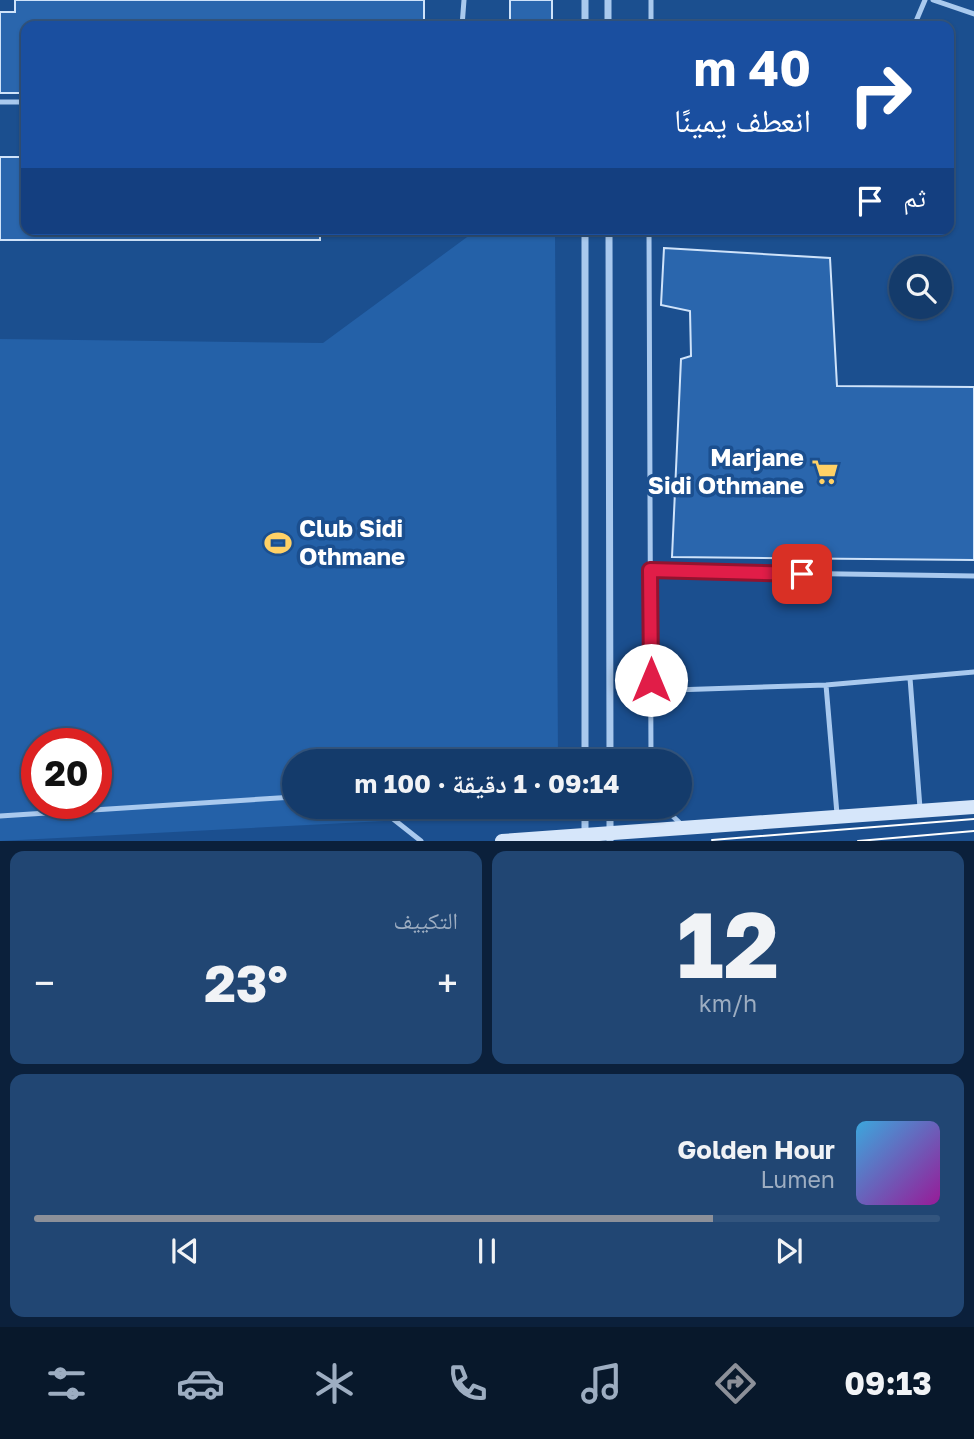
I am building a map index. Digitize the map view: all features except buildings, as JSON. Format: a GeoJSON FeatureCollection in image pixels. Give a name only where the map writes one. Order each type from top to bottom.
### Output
{"type":"FeatureCollection","features":[{"type":"Feature","properties":{"kind":"street"},"geometry":{"type":"LineString","coordinates":[[585,0],[585,21]]}},
{"type":"Feature","properties":{"kind":"street"},"geometry":{"type":"LineString","coordinates":[[608,0],[608,21]]}},
{"type":"Feature","properties":{"kind":"street"},"geometry":{"type":"LineString","coordinates":[[585,235],[585,749]]}},
{"type":"Feature","properties":{"kind":"street"},"geometry":{"type":"LineString","coordinates":[[609,235],[610,749]]}},
{"type":"Feature","properties":{"kind":"street"},"geometry":{"type":"LineString","coordinates":[[502,841],[610,836],[685,827],[974,807]]}},
{"type":"Feature","properties":{"kind":"street"},"geometry":{"type":"LineString","coordinates":[[585,819],[585,837]]}},
{"type":"Feature","properties":{"kind":"lane"},"geometry":{"type":"LineString","coordinates":[[462,21],[464,0]]}},
{"type":"Feature","properties":{"kind":"lane"},"geometry":{"type":"LineString","coordinates":[[651,0],[651,21]]}},
{"type":"Feature","properties":{"kind":"lane"},"geometry":{"type":"LineString","coordinates":[[916,21],[925,0]]}},
{"type":"Feature","properties":{"kind":"lane"},"geometry":{"type":"LineString","coordinates":[[933,0],[974,14]]}},
{"type":"Feature","properties":{"kind":"lane"},"geometry":{"type":"LineString","coordinates":[[0,102],[21,102]]}},
{"type":"Feature","properties":{"kind":"lane"},"geometry":{"type":"LineString","coordinates":[[649,235],[651,749]]}},
{"type":"Feature","properties":{"kind":"lane"},"geometry":{"type":"LineString","coordinates":[[650,570],[974,576]]}},
{"type":"Feature","properties":{"kind":"lane"},"geometry":{"type":"LineString","coordinates":[[665,680],[667,686],[674,690],[826,685],[974,672]]}},
{"type":"Feature","properties":{"kind":"lane"},"geometry":{"type":"LineString","coordinates":[[910,678],[920,811]]}},
{"type":"Feature","properties":{"kind":"lane"},"geometry":{"type":"LineString","coordinates":[[826,685],[837,817]]}},
{"type":"Feature","properties":{"kind":"lane"},"geometry":{"type":"LineString","coordinates":[[0,816],[282,798]]}},
{"type":"Feature","properties":{"kind":"lane"},"geometry":{"type":"LineString","coordinates":[[393,819],[421,841]]}},
{"type":"Feature","properties":{"kind":"lane"},"geometry":{"type":"LineString","coordinates":[[673,819],[685,827]]}},
{"type":"Feature","properties":{"kind":"shaded area","name":"Club Sidi Othmane"},"geometry":{"type":"Polygon","coordinates":[[[470,235],[555,235],[558,749],[282,749],[282,819],[423,819],[0,841],[0,339],[323,343],[470,235]]]}},
{"type":"Feature","properties":{"kind":"tram line"},"geometry":{"type":"LineString","coordinates":[[712,840],[974,819]]}},
{"type":"Feature","properties":{"kind":"tram line"},"geometry":{"type":"LineString","coordinates":[[858,841],[974,831]]}},
{"type":"Feature","properties":{"kind":"place","name":"Marjane Sidi Othmane"},"geometry":{"type":"Point","coordinates":[825,472]}},
{"type":"Feature","properties":{"kind":"place","name":"Club Sidi Othmane"},"geometry":{"type":"Point","coordinates":[278,543]}},
{"type":"Feature","properties":{"kind":"route"},"geometry":{"type":"LineString","coordinates":[[651,680],[650,570],[802,574]]}}]}
